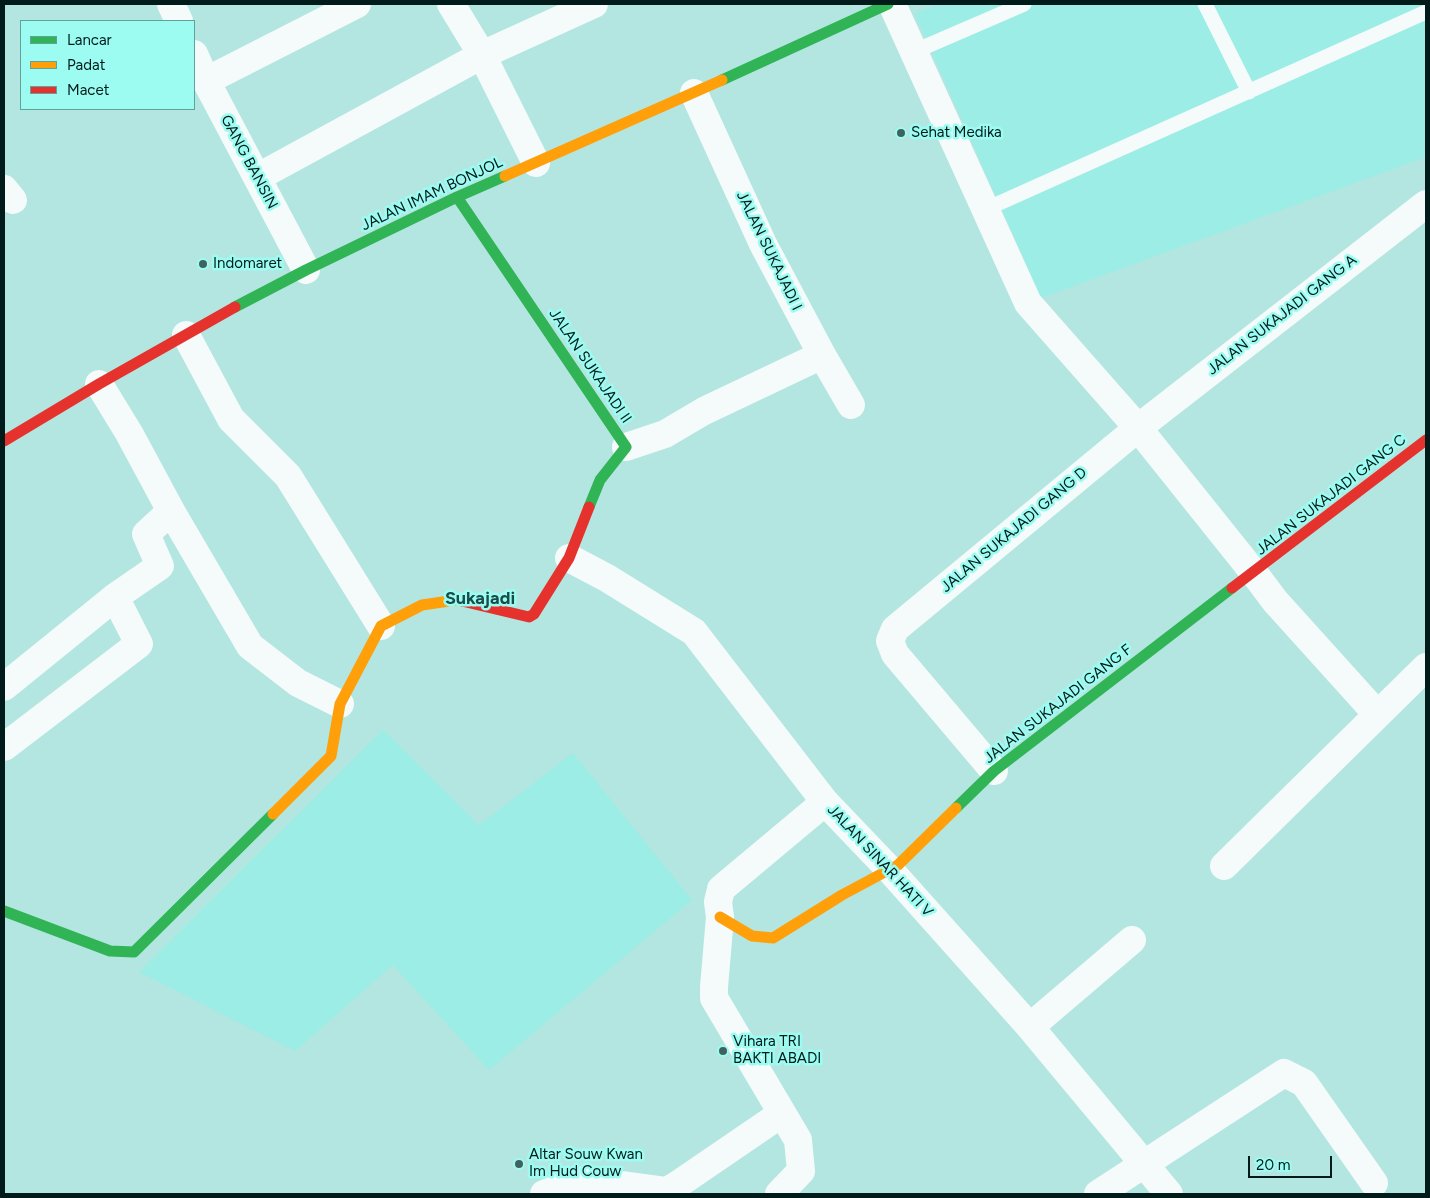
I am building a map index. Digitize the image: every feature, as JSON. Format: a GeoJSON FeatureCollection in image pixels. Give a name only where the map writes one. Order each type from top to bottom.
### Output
{"type":"FeatureCollection","features":[{"type":"Feature","properties":{"kind":"street"},"geometry":{"type":"LineString","coordinates":[[171,4],[179,20]]}},
{"type":"Feature","properties":{"kind":"street"},"geometry":{"type":"LineString","coordinates":[[206,82],[357,4]]}},
{"type":"Feature","properties":{"kind":"street"},"geometry":{"type":"LineString","coordinates":[[451,4],[482,55],[536,163]]}},
{"type":"Feature","properties":{"kind":"street"},"geometry":{"type":"LineString","coordinates":[[258,176],[482,55],[594,4]]}},
{"type":"Feature","properties":{"kind":"street","name":"JALAN IMAM BONJOL"},"geometry":{"type":"LineString","coordinates":[[4,441],[99,384],[306,270],[458,197],[694,93],[888,4]]}},
{"type":"Feature","properties":{"kind":"street"},"geometry":{"type":"LineString","coordinates":[[892,4],[1028,303],[1138,428],[1254,573],[1274,601],[1377,714]]}},
{"type":"Feature","properties":{"kind":"street","name":"GANG BANSIN"},"geometry":{"type":"LineString","coordinates":[[195,56],[206,82],[258,176],[306,270]]}},
{"type":"Feature","properties":{"kind":"street","name":"JALAN SUKAJADI I"},"geometry":{"type":"LineString","coordinates":[[694,93],[763,244],[851,405]]}},
{"type":"Feature","properties":{"kind":"street","name":"JALAN SUKAJADI II"},"geometry":{"type":"LineString","coordinates":[[381,626],[422,605],[456,600],[529,617],[534,614],[569,558],[600,480],[626,447],[458,197]]}},
{"type":"Feature","properties":{"kind":"street","name":"JALAN SUKAJADI GANG A"},"geometry":{"type":"LineString","coordinates":[[1138,428],[1426,204]]}},
{"type":"Feature","properties":{"kind":"street"},"geometry":{"type":"LineString","coordinates":[[4,911],[110,951],[134,952],[331,756],[340,704],[381,626],[288,476],[231,419],[186,335]]}},
{"type":"Feature","properties":{"kind":"street"},"geometry":{"type":"LineString","coordinates":[[626,447],[665,434],[704,411],[822,355]]}},
{"type":"Feature","properties":{"kind":"street"},"geometry":{"type":"LineString","coordinates":[[99,384],[129,433],[171,511],[250,646],[298,683],[340,704]]}},
{"type":"Feature","properties":{"kind":"street","name":"JALAN SUKAJADI GANG D"},"geometry":{"type":"LineString","coordinates":[[994,771],[895,654],[890,641],[892,635],[900,623],[1138,428]]}},
{"type":"Feature","properties":{"kind":"street","name":"JALAN SUKAJADI GANG C"},"geometry":{"type":"LineString","coordinates":[[1254,573],[1426,440]]}},
{"type":"Feature","properties":{"kind":"street"},"geometry":{"type":"LineString","coordinates":[[4,686],[115,597],[160,566],[146,534],[171,511]]}},
{"type":"Feature","properties":{"kind":"street","name":"JALAN SINAR HATI V"},"geometry":{"type":"LineString","coordinates":[[569,558],[607,578],[694,632],[825,802],[889,869],[1030,1027],[1169,1194]]}},
{"type":"Feature","properties":{"kind":"street","name":"JALAN SUKAJADI GANG F"},"geometry":{"type":"LineString","coordinates":[[720,917],[752,936],[773,938],[842,895],[898,865],[994,771],[1254,573]]}},
{"type":"Feature","properties":{"kind":"street"},"geometry":{"type":"LineString","coordinates":[[4,747],[139,644],[115,597]]}},
{"type":"Feature","properties":{"kind":"street"},"geometry":{"type":"LineString","coordinates":[[1224,866],[1426,666]]}},
{"type":"Feature","properties":{"kind":"street"},"geometry":{"type":"LineString","coordinates":[[779,1194],[801,1172],[798,1140],[714,998],[720,917],[718,902],[721,889],[825,802]]}},
{"type":"Feature","properties":{"kind":"street"},"geometry":{"type":"LineString","coordinates":[[1030,1027],[1132,940]]}},
{"type":"Feature","properties":{"kind":"street"},"geometry":{"type":"LineString","coordinates":[[1098,1194],[1284,1073],[1304,1083],[1374,1183]]}},
{"type":"Feature","properties":{"kind":"street"},"geometry":{"type":"LineString","coordinates":[[544,1194],[571,1183],[586,1180],[667,1190],[781,1114]]}},
{"type":"Feature","properties":{"kind":"lane"},"geometry":{"type":"LineString","coordinates":[[913,52],[1024,4]]}},
{"type":"Feature","properties":{"kind":"lane"},"geometry":{"type":"LineString","coordinates":[[1205,4],[1249,92]]}},
{"type":"Feature","properties":{"kind":"lane"},"geometry":{"type":"LineString","coordinates":[[986,209],[1426,12]]}},
{"type":"Feature","properties":{"kind":"shaded area"},"geometry":{"type":"Polygon","coordinates":[[[938,4],[1426,4],[1426,157],[1041,298],[915,14],[938,4]]]}},
{"type":"Feature","properties":{"kind":"shaded area"},"geometry":{"type":"Polygon","coordinates":[[[383,730],[479,825],[573,753],[692,900],[489,1070],[393,965],[295,1051],[139,972],[383,730]]]}},
{"type":"Feature","properties":{"kind":"traffic: fast"},"geometry":{"type":"LineString","coordinates":[[722,80],[888,4]]}},
{"type":"Feature","properties":{"kind":"traffic: fast"},"geometry":{"type":"LineString","coordinates":[[235,307],[306,270],[457,197],[505,176]]}},
{"type":"Feature","properties":{"kind":"traffic: fast"},"geometry":{"type":"LineString","coordinates":[[457,197],[626,447],[600,480],[589,507]]}},
{"type":"Feature","properties":{"kind":"traffic: fast"},"geometry":{"type":"LineString","coordinates":[[956,808],[994,771],[1232,588]]}},
{"type":"Feature","properties":{"kind":"traffic: fast"},"geometry":{"type":"LineString","coordinates":[[4,911],[110,951],[134,952],[273,814]]}},
{"type":"Feature","properties":{"kind":"traffic: slow"},"geometry":{"type":"LineString","coordinates":[[505,176],[722,80]]}},
{"type":"Feature","properties":{"kind":"traffic: slow"},"geometry":{"type":"LineString","coordinates":[[273,814],[331,756],[340,704],[381,626],[422,605],[456,600],[462,601]]}},
{"type":"Feature","properties":{"kind":"traffic: slow"},"geometry":{"type":"LineString","coordinates":[[720,917],[752,936],[773,938],[842,895],[898,865],[956,808]]}},
{"type":"Feature","properties":{"kind":"traffic: jam"},"geometry":{"type":"LineString","coordinates":[[4,441],[99,384],[235,307]]}},
{"type":"Feature","properties":{"kind":"traffic: jam"},"geometry":{"type":"LineString","coordinates":[[1232,588],[1426,440]]}},
{"type":"Feature","properties":{"kind":"traffic: jam"},"geometry":{"type":"LineString","coordinates":[[462,601],[529,617],[534,614],[569,558],[589,507]]}},
{"type":"Feature","properties":{"kind":"place","name":"Sehat Medika"},"geometry":{"type":"Point","coordinates":[901,133]}},
{"type":"Feature","properties":{"kind":"place","name":"Indomaret"},"geometry":{"type":"Point","coordinates":[203,264]}},
{"type":"Feature","properties":{"kind":"place","name":"Vihara TRI BAKTI ABADI"},"geometry":{"type":"Point","coordinates":[723,1051]}},
{"type":"Feature","properties":{"kind":"place","name":"Altar Souw Kwan Im Hud Couw"},"geometry":{"type":"Point","coordinates":[519,1164]}},
{"type":"Feature","properties":{"kind":"district","name":"Sukajadi"},"geometry":{"type":"Point","coordinates":[480,599]}}]}
